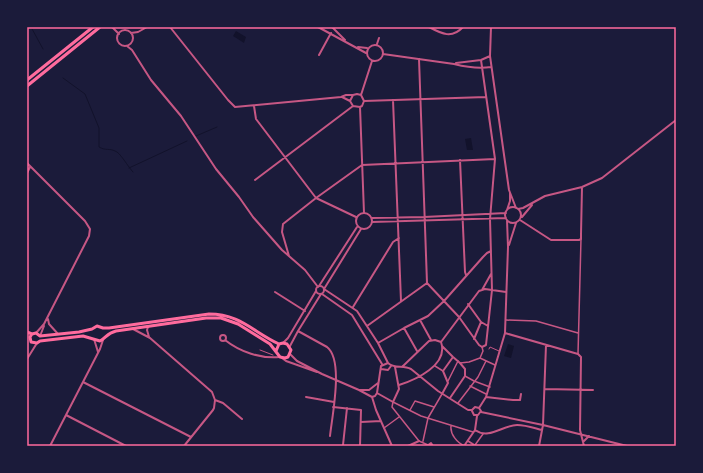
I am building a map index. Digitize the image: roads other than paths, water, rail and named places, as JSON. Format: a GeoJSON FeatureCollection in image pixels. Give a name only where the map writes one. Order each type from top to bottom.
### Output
{"type":"FeatureCollection","features":[{"type":"Feature","properties":{"kind":"main road"},"geometry":{"type":"LineString","coordinates":[[27,80],[93,27]]}},
{"type":"Feature","properties":{"kind":"main road"},"geometry":{"type":"LineString","coordinates":[[27,86],[100,27]]}},
{"type":"Feature","properties":{"kind":"main road"},"geometry":{"type":"LineString","coordinates":[[34,333],[30,340],[39,342],[83,336],[93,338],[98,341],[116,331],[148,327],[220,314],[240,321],[279,344],[287,344],[290,346],[290,354],[288,356],[281,357],[275,353],[270,344],[231,320],[205,317]]}},
{"type":"Feature","properties":{"kind":"main road"},"geometry":{"type":"LineString","coordinates":[[27,332],[40,336],[92,329],[97,326],[103,328],[185,320]]}},
{"type":"Feature","properties":{"kind":"main road"},"geometry":{"type":"LineString","coordinates":[[103,328],[105,331],[104,337]]}},
{"type":"Feature","properties":{"kind":"main road"},"geometry":{"type":"LineString","coordinates":[[92,329],[91,333],[93,338]]}},
{"type":"Feature","properties":{"kind":"main road"},"geometry":{"type":"LineString","coordinates":[[39,342],[40,336]]}},
{"type":"Feature","properties":{"kind":"main road"},"geometry":{"type":"LineString","coordinates":[[275,353],[279,344]]}},
{"type":"Feature","properties":{"kind":"street"},"geometry":{"type":"LineString","coordinates":[[112,27],[119,34]]}},
{"type":"Feature","properties":{"kind":"street"},"geometry":{"type":"LineString","coordinates":[[132,50],[131,43],[133,37],[146,27]]}},
{"type":"Feature","properties":{"kind":"street"},"geometry":{"type":"LineString","coordinates":[[170,27],[233,106],[254,106],[341,97],[346,95],[361,95]]}},
{"type":"Feature","properties":{"kind":"street"},"geometry":{"type":"LineString","coordinates":[[318,27],[358,47],[366,53],[368,58],[372,61]]}},
{"type":"Feature","properties":{"kind":"street"},"geometry":{"type":"LineString","coordinates":[[332,27],[347,42]]}},
{"type":"Feature","properties":{"kind":"street"},"geometry":{"type":"LineString","coordinates":[[430,27],[446,34],[456,33],[464,27]]}},
{"type":"Feature","properties":{"kind":"street"},"geometry":{"type":"LineString","coordinates":[[479,408],[487,396],[505,333],[508,247],[506,212],[510,202],[510,190],[490,56],[491,27]]}},
{"type":"Feature","properties":{"kind":"street"},"geometry":{"type":"LineString","coordinates":[[119,34],[124,31],[131,33],[138,32]]}},
{"type":"Feature","properties":{"kind":"street"},"geometry":{"type":"LineString","coordinates":[[131,33],[133,37]]}},
{"type":"Feature","properties":{"kind":"street"},"geometry":{"type":"LineString","coordinates":[[319,55],[331,33]]}},
{"type":"Feature","properties":{"kind":"street"},"geometry":{"type":"LineString","coordinates":[[119,34],[118,41],[122,45],[127,46],[132,50],[151,80],[181,116],[216,169],[253,217],[282,250],[305,270],[319,286],[357,311],[378,343],[388,363],[391,366],[410,369],[442,394],[468,410],[472,410],[474,407],[479,408]]}},
{"type":"Feature","properties":{"kind":"street"},"geometry":{"type":"LineString","coordinates":[[377,44],[379,38]]}},
{"type":"Feature","properties":{"kind":"street"},"geometry":{"type":"LineString","coordinates":[[127,46],[131,43]]}},
{"type":"Feature","properties":{"kind":"street"},"geometry":{"type":"LineString","coordinates":[[358,47],[367,48],[370,45],[377,44]]}},
{"type":"Feature","properties":{"kind":"street"},"geometry":{"type":"LineString","coordinates":[[372,61],[379,60],[383,54],[383,50],[377,44]]}},
{"type":"Feature","properties":{"kind":"street"},"geometry":{"type":"LineString","coordinates":[[366,53],[367,48]]}},
{"type":"Feature","properties":{"kind":"street"},"geometry":{"type":"LineString","coordinates":[[383,54],[419,58],[464,66],[482,68],[492,67]]}},
{"type":"Feature","properties":{"kind":"street"},"geometry":{"type":"LineString","coordinates":[[454,64],[481,60],[490,56]]}},
{"type":"Feature","properties":{"kind":"street"},"geometry":{"type":"LineString","coordinates":[[419,58],[427,283],[459,317],[479,346],[482,347]]}},
{"type":"Feature","properties":{"kind":"street"},"geometry":{"type":"LineString","coordinates":[[481,60],[495,159],[490,214],[492,290],[486,345],[482,347]]}},
{"type":"Feature","properties":{"kind":"street"},"geometry":{"type":"LineString","coordinates":[[364,101],[361,95],[372,61]]}},
{"type":"Feature","properties":{"kind":"street"},"geometry":{"type":"LineString","coordinates":[[350,101],[353,95]]}},
{"type":"Feature","properties":{"kind":"street"},"geometry":{"type":"LineString","coordinates":[[364,101],[486,96]]}},
{"type":"Feature","properties":{"kind":"street"},"geometry":{"type":"LineString","coordinates":[[341,97],[350,101],[353,106]]}},
{"type":"Feature","properties":{"kind":"street"},"geometry":{"type":"LineString","coordinates":[[393,100],[401,301]]}},
{"type":"Feature","properties":{"kind":"street"},"geometry":{"type":"LineString","coordinates":[[364,101],[364,104],[360,107],[364,213]]}},
{"type":"Feature","properties":{"kind":"street"},"geometry":{"type":"LineString","coordinates":[[254,106],[256,119],[316,198],[356,217]]}},
{"type":"Feature","properties":{"kind":"street"},"geometry":{"type":"LineString","coordinates":[[255,180],[353,106],[360,107]]}},
{"type":"Feature","properties":{"kind":"street"},"geometry":{"type":"LineString","coordinates":[[372,218],[490,214],[506,212],[510,208],[517,208],[532,204],[552,194],[582,187],[602,178],[676,120]]}},
{"type":"Feature","properties":{"kind":"street"},"geometry":{"type":"LineString","coordinates":[[290,256],[282,232],[284,224],[316,198],[362,165],[495,159]]}},
{"type":"Feature","properties":{"kind":"street"},"geometry":{"type":"LineString","coordinates":[[460,160],[466,275]]}},
{"type":"Feature","properties":{"kind":"street"},"geometry":{"type":"LineString","coordinates":[[27,163],[89,226],[89,236],[48,318],[34,333]]}},
{"type":"Feature","properties":{"kind":"street"},"geometry":{"type":"LineString","coordinates":[[27,173],[30,167]]}},
{"type":"Feature","properties":{"kind":"street"},"geometry":{"type":"LineString","coordinates":[[578,354],[582,187]]}},
{"type":"Feature","properties":{"kind":"street"},"geometry":{"type":"LineString","coordinates":[[510,190],[521,215],[520,219]]}},
{"type":"Feature","properties":{"kind":"street"},"geometry":{"type":"LineString","coordinates":[[508,247],[516,223],[532,204]]}},
{"type":"Feature","properties":{"kind":"street"},"geometry":{"type":"LineString","coordinates":[[361,213],[364,213],[367,213],[372,218],[372,222],[368,228],[361,229],[357,227],[355,221],[356,217],[361,213]]}},
{"type":"Feature","properties":{"kind":"street"},"geometry":{"type":"LineString","coordinates":[[372,222],[507,219],[510,222],[516,223]]}},
{"type":"Feature","properties":{"kind":"street"},"geometry":{"type":"LineString","coordinates":[[520,219],[551,240],[581,240]]}},
{"type":"Feature","properties":{"kind":"street"},"geometry":{"type":"LineString","coordinates":[[283,343],[288,338],[357,227]]}},
{"type":"Feature","properties":{"kind":"street"},"geometry":{"type":"LineString","coordinates":[[290,346],[361,229]]}},
{"type":"Feature","properties":{"kind":"street"},"geometry":{"type":"LineString","coordinates":[[353,307],[393,242],[398,238]]}},
{"type":"Feature","properties":{"kind":"street"},"geometry":{"type":"LineString","coordinates":[[378,343],[428,316],[444,301],[487,253],[491,251]]}},
{"type":"Feature","properties":{"kind":"street"},"geometry":{"type":"LineString","coordinates":[[399,385],[415,380],[435,366],[442,346],[441,342],[468,304],[482,290],[492,273]]}},
{"type":"Feature","properties":{"kind":"street"},"geometry":{"type":"LineString","coordinates":[[367,326],[427,283]]}},
{"type":"Feature","properties":{"kind":"street"},"geometry":{"type":"LineString","coordinates":[[482,290],[507,292]]}},
{"type":"Feature","properties":{"kind":"street"},"geometry":{"type":"LineString","coordinates":[[316,291],[352,315],[382,364],[377,393]]}},
{"type":"Feature","properties":{"kind":"street"},"geometry":{"type":"LineString","coordinates":[[275,292],[305,311]]}},
{"type":"Feature","properties":{"kind":"street"},"geometry":{"type":"LineString","coordinates":[[468,304],[481,322],[488,326]]}},
{"type":"Feature","properties":{"kind":"street"},"geometry":{"type":"LineString","coordinates":[[48,318],[50,325],[58,334]]}},
{"type":"Feature","properties":{"kind":"street"},"geometry":{"type":"LineString","coordinates":[[420,320],[431,340]]}},
{"type":"Feature","properties":{"kind":"street"},"geometry":{"type":"LineString","coordinates":[[506,320],[536,320],[578,333]]}},
{"type":"Feature","properties":{"kind":"street"},"geometry":{"type":"LineString","coordinates":[[474,339],[481,322]]}},
{"type":"Feature","properties":{"kind":"street"},"geometry":{"type":"LineString","coordinates":[[40,336],[44,324]]}},
{"type":"Feature","properties":{"kind":"street"},"geometry":{"type":"LineString","coordinates":[[148,327],[147,330],[150,338]]}},
{"type":"Feature","properties":{"kind":"street"},"geometry":{"type":"LineString","coordinates":[[404,328],[418,351]]}},
{"type":"Feature","properties":{"kind":"street"},"geometry":{"type":"LineString","coordinates":[[132,329],[150,338],[212,392],[215,400],[213,410],[184,446]]}},
{"type":"Feature","properties":{"kind":"street"},"geometry":{"type":"LineString","coordinates":[[298,331],[331,351],[336,368],[337,384],[330,436]]}},
{"type":"Feature","properties":{"kind":"street"},"geometry":{"type":"LineString","coordinates":[[505,333],[578,354],[582,358],[581,434],[583,446]]}},
{"type":"Feature","properties":{"kind":"street"},"geometry":{"type":"LineString","coordinates":[[50,446],[98,353],[104,337]]}},
{"type":"Feature","properties":{"kind":"street"},"geometry":{"type":"LineString","coordinates":[[93,338],[98,353]]}},
{"type":"Feature","properties":{"kind":"street"},"geometry":{"type":"LineString","coordinates":[[30,340],[31,351]]}},
{"type":"Feature","properties":{"kind":"street"},"geometry":{"type":"LineString","coordinates":[[225,340],[254,355],[269,358],[281,357],[286,361],[322,374]]}},
{"type":"Feature","properties":{"kind":"street"},"geometry":{"type":"LineString","coordinates":[[402,367],[431,340],[441,342]]}},
{"type":"Feature","properties":{"kind":"street"},"geometry":{"type":"LineString","coordinates":[[27,358],[39,342]]}},
{"type":"Feature","properties":{"kind":"street"},"geometry":{"type":"LineString","coordinates":[[539,446],[543,425],[546,345]]}},
{"type":"Feature","properties":{"kind":"street"},"geometry":{"type":"LineString","coordinates":[[442,346],[465,368],[465,376],[450,398]]}},
{"type":"Feature","properties":{"kind":"street"},"geometry":{"type":"LineString","coordinates":[[480,358],[483,351],[482,347]]}},
{"type":"Feature","properties":{"kind":"street"},"geometry":{"type":"LineString","coordinates":[[269,358],[275,353]]}},
{"type":"Feature","properties":{"kind":"street"},"geometry":{"type":"LineString","coordinates":[[290,354],[297,360],[322,374],[372,396]]}},
{"type":"Feature","properties":{"kind":"street"},"geometry":{"type":"LineString","coordinates":[[443,371],[453,357]]}},
{"type":"Feature","properties":{"kind":"street"},"geometry":{"type":"LineString","coordinates":[[459,362],[469,362],[480,358],[495,365]]}},
{"type":"Feature","properties":{"kind":"street"},"geometry":{"type":"LineString","coordinates":[[458,403],[478,377],[486,361]]}},
{"type":"Feature","properties":{"kind":"street"},"geometry":{"type":"LineString","coordinates":[[447,381],[459,362]]}},
{"type":"Feature","properties":{"kind":"street"},"geometry":{"type":"LineString","coordinates":[[382,364],[388,363]]}},
{"type":"Feature","properties":{"kind":"street"},"geometry":{"type":"LineString","coordinates":[[381,369],[388,370],[391,366]]}},
{"type":"Feature","properties":{"kind":"street"},"geometry":{"type":"LineString","coordinates":[[423,442],[428,418],[447,386],[447,381],[443,371],[435,366]]}},
{"type":"Feature","properties":{"kind":"street"},"geometry":{"type":"LineString","coordinates":[[395,367],[399,389],[392,407],[419,441],[433,446]]}},
{"type":"Feature","properties":{"kind":"street"},"geometry":{"type":"LineString","coordinates":[[465,376],[474,382],[490,387]]}},
{"type":"Feature","properties":{"kind":"street"},"geometry":{"type":"LineString","coordinates":[[83,382],[191,437]]}},
{"type":"Feature","properties":{"kind":"street"},"geometry":{"type":"LineString","coordinates":[[371,389],[378,382]]}},
{"type":"Feature","properties":{"kind":"street"},"geometry":{"type":"LineString","coordinates":[[470,386],[487,396],[520,400],[521,394]]}},
{"type":"Feature","properties":{"kind":"street"},"geometry":{"type":"LineString","coordinates":[[545,388],[593,390]]}},
{"type":"Feature","properties":{"kind":"street"},"geometry":{"type":"LineString","coordinates":[[371,389],[374,404],[392,446]]}},
{"type":"Feature","properties":{"kind":"street"},"geometry":{"type":"LineString","coordinates":[[358,390],[376,390],[377,393],[393,402],[428,418],[451,426],[480,433],[490,433],[516,425],[542,430]]}},
{"type":"Feature","properties":{"kind":"street"},"geometry":{"type":"LineString","coordinates":[[372,396],[377,393]]}},
{"type":"Feature","properties":{"kind":"street"},"geometry":{"type":"LineString","coordinates":[[306,398],[334,402]]}},
{"type":"Feature","properties":{"kind":"street"},"geometry":{"type":"LineString","coordinates":[[215,400],[223,403],[242,419]]}},
{"type":"Feature","properties":{"kind":"street"},"geometry":{"type":"LineString","coordinates":[[410,410],[415,401],[434,407]]}},
{"type":"Feature","properties":{"kind":"street"},"geometry":{"type":"LineString","coordinates":[[333,407],[361,410],[360,446]]}},
{"type":"Feature","properties":{"kind":"street"},"geometry":{"type":"LineString","coordinates":[[343,445],[346,408]]}},
{"type":"Feature","properties":{"kind":"street"},"geometry":{"type":"LineString","coordinates":[[479,408],[481,412]]}},
{"type":"Feature","properties":{"kind":"street"},"geometry":{"type":"LineString","coordinates":[[472,410],[474,415],[477,416]]}},
{"type":"Feature","properties":{"kind":"street"},"geometry":{"type":"LineString","coordinates":[[451,426],[451,432],[455,438],[465,446],[474,431],[477,416],[481,412]]}},
{"type":"Feature","properties":{"kind":"street"},"geometry":{"type":"LineString","coordinates":[[481,412],[543,425],[627,446]]}},
{"type":"Feature","properties":{"kind":"street"},"geometry":{"type":"LineString","coordinates":[[66,415],[126,446]]}},
{"type":"Feature","properties":{"kind":"street"},"geometry":{"type":"LineString","coordinates":[[384,428],[399,417]]}},
{"type":"Feature","properties":{"kind":"street"},"geometry":{"type":"LineString","coordinates":[[516,425],[517,420]]}},
{"type":"Feature","properties":{"kind":"street"},"geometry":{"type":"LineString","coordinates":[[361,422],[381,421]]}},
{"type":"Feature","properties":{"kind":"street"},"geometry":{"type":"LineString","coordinates":[[468,441],[476,446],[484,433]]}},
{"type":"Feature","properties":{"kind":"street"},"geometry":{"type":"LineString","coordinates":[[583,442],[589,436]]}},
{"type":"Feature","properties":{"kind":"street"},"geometry":{"type":"LineString","coordinates":[[408,446],[419,441]]}},
{"type":"Feature","properties":{"kind":"lane"},"geometry":{"type":"LineString","coordinates":[[489,349],[490,347],[499,351]]}},
{"type":"Feature","properties":{"kind":"lane"},"geometry":{"type":"LineString","coordinates":[[260,350],[275,353]]}},
{"type":"Feature","properties":{"kind":"waterway"},"geometry":{"type":"LineString","coordinates":[[31,27],[43,49]]}},
{"type":"Feature","properties":{"kind":"waterway"},"geometry":{"type":"LineString","coordinates":[[63,78],[85,94],[99,128],[99,147],[117,152],[133,172]]}},
{"type":"Feature","properties":{"kind":"waterway"},"geometry":{"type":"LineString","coordinates":[[196,136],[217,127]]}},
{"type":"Feature","properties":{"kind":"waterway"},"geometry":{"type":"LineString","coordinates":[[129,168],[187,141]]}}]}
